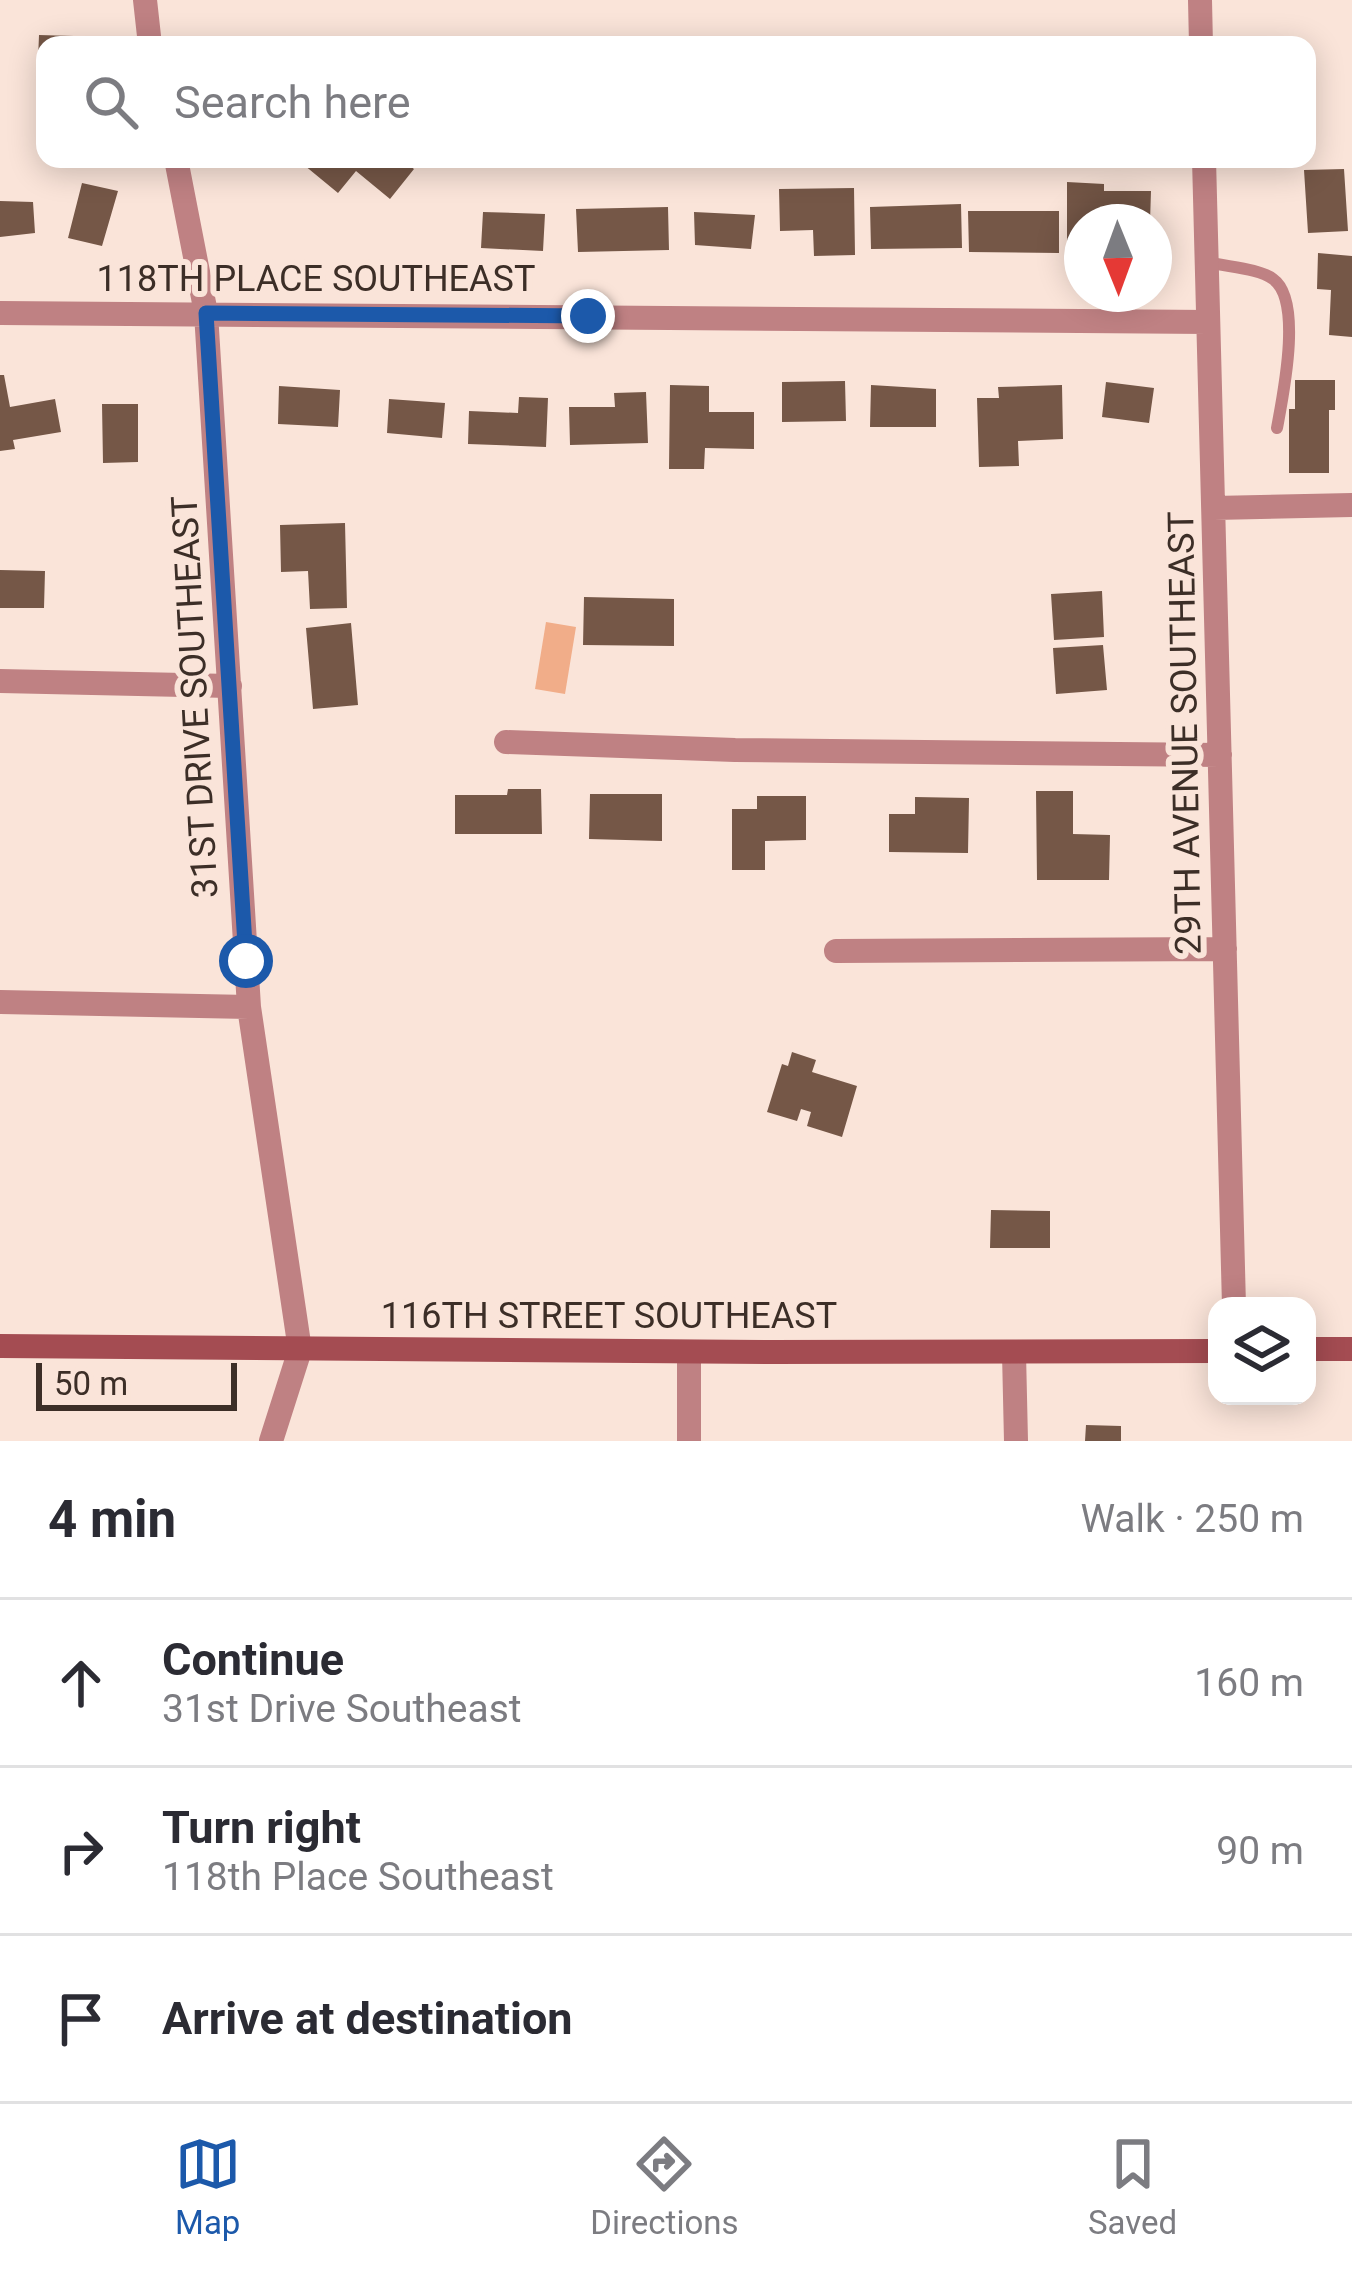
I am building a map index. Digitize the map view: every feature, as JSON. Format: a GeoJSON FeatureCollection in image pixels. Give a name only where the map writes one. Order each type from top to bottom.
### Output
{"type":"FeatureCollection","features":[{"type":"Feature","properties":{"kind":"street"},"geometry":{"type":"LineString","coordinates":[[145,0],[149,36]]}},
{"type":"Feature","properties":{"kind":"street"},"geometry":{"type":"LineString","coordinates":[[1200,0],[1201,36]]}},
{"type":"Feature","properties":{"kind":"street","name":"31ST DRIVE SOUTHEAST"},"geometry":{"type":"LineString","coordinates":[[178,168],[206,313],[248,1007],[300,1350],[272,1441]]}},
{"type":"Feature","properties":{"kind":"street","name":"29TH AVENUE SOUTHEAST"},"geometry":{"type":"LineString","coordinates":[[1204,168],[1234,1297]]}},
{"type":"Feature","properties":{"kind":"street","name":"118TH PLACE SOUTHEAST"},"geometry":{"type":"LineString","coordinates":[[0,313],[1208,322]]}},
{"type":"Feature","properties":{"kind":"street"},"geometry":{"type":"LineString","coordinates":[[1214,508],[1352,505]]}},
{"type":"Feature","properties":{"kind":"street"},"geometry":{"type":"LineString","coordinates":[[0,681],[230,686]]}},
{"type":"Feature","properties":{"kind":"street"},"geometry":{"type":"LineString","coordinates":[[506,742],[735,750],[1220,755]]}},
{"type":"Feature","properties":{"kind":"street"},"geometry":{"type":"LineString","coordinates":[[836,951],[1225,949]]}},
{"type":"Feature","properties":{"kind":"street"},"geometry":{"type":"LineString","coordinates":[[0,1002],[248,1007]]}},
{"type":"Feature","properties":{"kind":"street","name":"116TH STREET SOUTHEAST"},"geometry":{"type":"LineString","coordinates":[[0,1346],[1208,1351]]}},
{"type":"Feature","properties":{"kind":"street"},"geometry":{"type":"LineString","coordinates":[[1316,1349],[1352,1349]]}},
{"type":"Feature","properties":{"kind":"street"},"geometry":{"type":"LineString","coordinates":[[688,1352],[689,1441]]}},
{"type":"Feature","properties":{"kind":"street"},"geometry":{"type":"LineString","coordinates":[[1014,1353],[1016,1441]]}},
{"type":"Feature","properties":{"kind":"lane"},"geometry":{"type":"LineString","coordinates":[[1206,262],[1271,277],[1286,294],[1287,367],[1277,428]]}},
{"type":"Feature","properties":{"kind":"shaded area"},"geometry":{"type":"Polygon","coordinates":[[[546,622],[576,627],[565,694],[535,689],[546,622]]]}},
{"type":"Feature","properties":{"kind":"building"},"geometry":{"type":"Polygon","coordinates":[[[308,168],[414,169],[390,199],[356,171],[338,193],[308,168]]]}},
{"type":"Feature","properties":{"kind":"building"},"geometry":{"type":"Polygon","coordinates":[[[1344,169],[1348,231],[1308,233],[1304,170],[1344,169]]]}},
{"type":"Feature","properties":{"kind":"building"},"geometry":{"type":"Polygon","coordinates":[[[1067,182],[1104,184],[1104,191],[1151,191],[1151,204],[1067,204],[1067,182]]]}},
{"type":"Feature","properties":{"kind":"building"},"geometry":{"type":"Polygon","coordinates":[[[82,183],[118,191],[102,246],[68,238],[82,183]]]}},
{"type":"Feature","properties":{"kind":"building"},"geometry":{"type":"Polygon","coordinates":[[[854,188],[855,255],[814,256],[813,230],[780,231],[779,189],[854,188]]]}},
{"type":"Feature","properties":{"kind":"building"},"geometry":{"type":"Polygon","coordinates":[[[0,201],[33,202],[35,233],[0,237],[0,201]]]}},
{"type":"Feature","properties":{"kind":"building"},"geometry":{"type":"Polygon","coordinates":[[[961,204],[962,248],[871,249],[870,207],[961,204]]]}},
{"type":"Feature","properties":{"kind":"building"},"geometry":{"type":"Polygon","coordinates":[[[668,207],[669,250],[578,252],[576,209],[668,207]]]}},
{"type":"Feature","properties":{"kind":"building"},"geometry":{"type":"Polygon","coordinates":[[[968,211],[1059,211],[1059,253],[969,252],[968,211]]]}},
{"type":"Feature","properties":{"kind":"building"},"geometry":{"type":"Polygon","coordinates":[[[483,212],[545,214],[543,251],[481,248],[483,212]]]}},
{"type":"Feature","properties":{"kind":"building"},"geometry":{"type":"Polygon","coordinates":[[[694,212],[755,215],[751,249],[695,245],[694,212]]]}},
{"type":"Feature","properties":{"kind":"building"},"geometry":{"type":"Polygon","coordinates":[[[1318,253],[1352,256],[1352,337],[1329,335],[1331,290],[1317,289],[1318,253]]]}},
{"type":"Feature","properties":{"kind":"building"},"geometry":{"type":"Polygon","coordinates":[[[0,375],[4,375],[10,407],[55,399],[61,432],[13,440],[15,449],[0,451],[0,375]]]}},
{"type":"Feature","properties":{"kind":"building"},"geometry":{"type":"Polygon","coordinates":[[[1295,380],[1335,380],[1335,410],[1329,410],[1329,473],[1289,473],[1289,409],[1295,409],[1295,380]]]}},
{"type":"Feature","properties":{"kind":"building"},"geometry":{"type":"Polygon","coordinates":[[[845,381],[846,421],[782,422],[782,382],[845,381]]]}},
{"type":"Feature","properties":{"kind":"building"},"geometry":{"type":"Polygon","coordinates":[[[1106,382],[1154,388],[1149,423],[1102,417],[1106,382]]]}},
{"type":"Feature","properties":{"kind":"building"},"geometry":{"type":"Polygon","coordinates":[[[670,385],[709,386],[709,412],[754,412],[754,449],[705,448],[704,469],[669,469],[670,385]]]}},
{"type":"Feature","properties":{"kind":"building"},"geometry":{"type":"Polygon","coordinates":[[[871,385],[936,389],[936,427],[870,427],[871,385]]]}},
{"type":"Feature","properties":{"kind":"building"},"geometry":{"type":"Polygon","coordinates":[[[1062,385],[1063,439],[1018,441],[1019,466],[979,467],[977,398],[999,398],[998,387],[1062,385]]]}},
{"type":"Feature","properties":{"kind":"building"},"geometry":{"type":"Polygon","coordinates":[[[279,386],[340,390],[338,427],[278,424],[279,386]]]}},
{"type":"Feature","properties":{"kind":"building"},"geometry":{"type":"Polygon","coordinates":[[[646,392],[648,443],[570,445],[569,407],[615,407],[614,393],[646,392]]]}},
{"type":"Feature","properties":{"kind":"building"},"geometry":{"type":"Polygon","coordinates":[[[519,397],[548,398],[546,447],[468,444],[469,411],[518,413],[519,397]]]}},
{"type":"Feature","properties":{"kind":"building"},"geometry":{"type":"Polygon","coordinates":[[[389,399],[445,403],[442,438],[387,433],[389,399]]]}},
{"type":"Feature","properties":{"kind":"building"},"geometry":{"type":"Polygon","coordinates":[[[102,404],[138,404],[138,462],[103,463],[102,404]]]}},
{"type":"Feature","properties":{"kind":"building"},"geometry":{"type":"Polygon","coordinates":[[[345,523],[347,608],[310,609],[308,571],[281,572],[280,525],[345,523]]]}},
{"type":"Feature","properties":{"kind":"building"},"geometry":{"type":"Polygon","coordinates":[[[0,570],[45,571],[44,608],[0,608],[0,570]]]}},
{"type":"Feature","properties":{"kind":"building"},"geometry":{"type":"Polygon","coordinates":[[[1102,591],[1104,637],[1054,640],[1051,594],[1102,591]]]}},
{"type":"Feature","properties":{"kind":"building"},"geometry":{"type":"Polygon","coordinates":[[[584,597],[674,599],[674,646],[583,645],[584,597]]]}},
{"type":"Feature","properties":{"kind":"building"},"geometry":{"type":"Polygon","coordinates":[[[351,623],[358,705],[313,709],[306,628],[351,623]]]}},
{"type":"Feature","properties":{"kind":"building"},"geometry":{"type":"Polygon","coordinates":[[[1103,645],[1107,690],[1056,694],[1053,648],[1103,645]]]}},
{"type":"Feature","properties":{"kind":"building"},"geometry":{"type":"Polygon","coordinates":[[[508,789],[541,789],[542,834],[455,834],[455,795],[507,795],[508,789]]]}},
{"type":"Feature","properties":{"kind":"building"},"geometry":{"type":"Polygon","coordinates":[[[1036,791],[1073,791],[1073,834],[1110,835],[1109,880],[1037,880],[1036,791]]]}},
{"type":"Feature","properties":{"kind":"building"},"geometry":{"type":"Polygon","coordinates":[[[590,794],[662,794],[662,841],[589,839],[590,794]]]}},
{"type":"Feature","properties":{"kind":"building"},"geometry":{"type":"Polygon","coordinates":[[[757,796],[806,796],[806,840],[765,841],[765,870],[732,870],[732,809],[757,809],[757,796]]]}},
{"type":"Feature","properties":{"kind":"building"},"geometry":{"type":"Polygon","coordinates":[[[915,797],[969,798],[968,853],[889,852],[889,814],[915,814],[915,797]]]}},
{"type":"Feature","properties":{"kind":"building"},"geometry":{"type":"Polygon","coordinates":[[[792,1052],[816,1060],[812,1072],[857,1086],[842,1137],[807,1126],[811,1112],[801,1109],[797,1121],[767,1112],[782,1064],[788,1066],[792,1052]]]}},
{"type":"Feature","properties":{"kind":"building"},"geometry":{"type":"Polygon","coordinates":[[[991,1210],[1050,1211],[1050,1248],[990,1248],[991,1210]]]}},
{"type":"Feature","properties":{"kind":"building"},"geometry":{"type":"Polygon","coordinates":[[[1086,1425],[1121,1426],[1121,1441],[1085,1441],[1086,1425]]]}},
{"type":"Feature","properties":{"kind":"route"},"geometry":{"type":"LineString","coordinates":[[246,961],[206,313],[588,316]]}}]}
